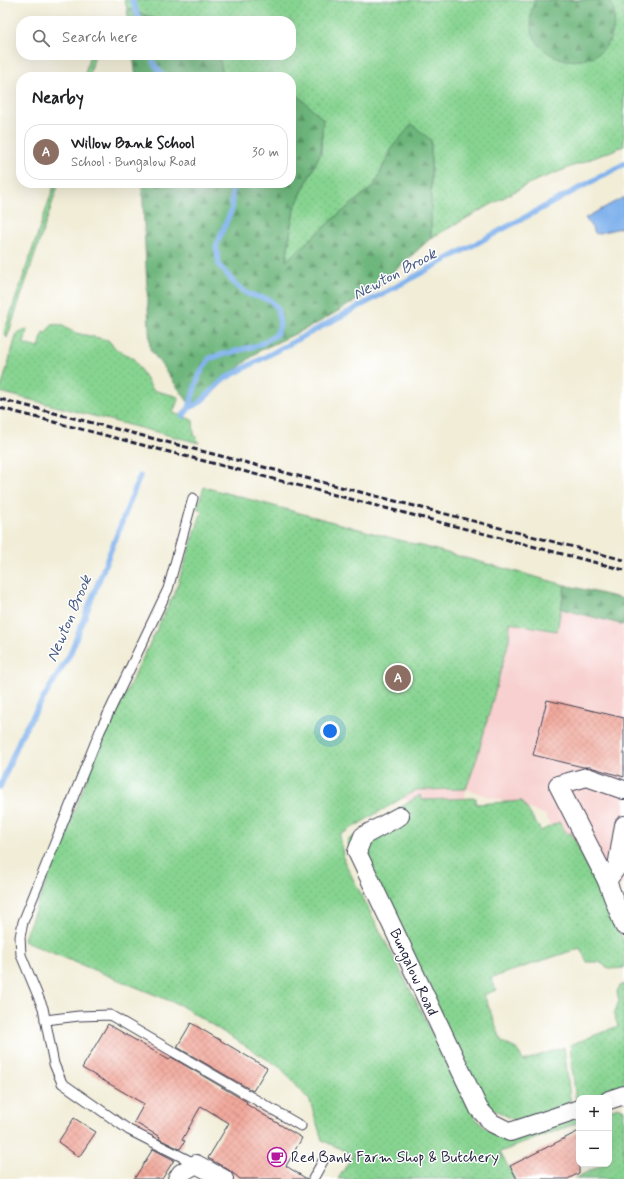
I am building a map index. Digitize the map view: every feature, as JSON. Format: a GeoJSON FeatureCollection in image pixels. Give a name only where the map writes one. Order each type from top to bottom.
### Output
{"type":"FeatureCollection","features":[{"type":"Feature","properties":{"kind":"street"},"geometry":{"type":"LineString","coordinates":[[624,790],[587,777],[558,785],[606,881],[624,926]]}},
{"type":"Feature","properties":{"kind":"street","name":"Bungalow Road"},"geometry":{"type":"LineString","coordinates":[[400,816],[363,836],[357,852],[479,1109],[492,1123],[510,1132],[576,1110]]}},
{"type":"Feature","properties":{"kind":"street"},"geometry":{"type":"LineString","coordinates":[[606,881],[617,866],[624,825]]}},
{"type":"Feature","properties":{"kind":"street"},"geometry":{"type":"LineString","coordinates":[[612,1099],[624,1095]]}},
{"type":"Feature","properties":{"kind":"street"},"geometry":{"type":"LineString","coordinates":[[177,1179],[182,1173],[196,1164],[224,1179]]}},
{"type":"Feature","properties":{"kind":"lane"},"geometry":{"type":"LineString","coordinates":[[193,498],[168,589],[100,731],[23,922],[20,936],[21,955],[26,969],[38,992],[54,1064],[62,1083],[129,1130],[196,1164]]}},
{"type":"Feature","properties":{"kind":"lane"},"geometry":{"type":"LineString","coordinates":[[45,1020],[79,1016],[110,1015],[301,1126]]}},
{"type":"Feature","properties":{"kind":"lane"},"geometry":{"type":"LineString","coordinates":[[313,1179],[323,1161]]}},
{"type":"Feature","properties":{"kind":"shaded area"},"geometry":{"type":"Polygon","coordinates":[[[526,601],[624,626],[624,883],[591,896],[544,814],[466,789],[462,815],[150,731],[526,601]]]}},
{"type":"Feature","properties":{"kind":"green space"},"geometry":{"type":"Polygon","coordinates":[[[124,0],[624,0],[624,146],[530,183],[431,238],[431,140],[393,146],[374,186],[338,215],[286,262],[294,209],[321,152],[323,119],[296,94],[296,72],[223,72],[219,60],[296,60],[296,16],[147,16],[127,8],[124,0]]]}},
{"type":"Feature","properties":{"kind":"green space"},"geometry":{"type":"Polygon","coordinates":[[[535,0],[610,0],[614,11],[614,22],[613,30],[606,47],[593,57],[577,60],[561,58],[546,51],[535,39],[531,22],[535,0]]]}},
{"type":"Feature","properties":{"kind":"green space"},"geometry":{"type":"Polygon","coordinates":[[[127,8],[147,16],[128,16],[127,8]]]}},
{"type":"Feature","properties":{"kind":"green space"},"geometry":{"type":"Polygon","coordinates":[[[89,60],[94,60],[90,72],[85,72],[89,60]]]}},
{"type":"Feature","properties":{"kind":"green space"},"geometry":{"type":"Polygon","coordinates":[[[134,60],[219,60],[223,72],[135,72],[134,60]]]}},
{"type":"Feature","properties":{"kind":"green space"},"geometry":{"type":"Polygon","coordinates":[[[296,94],[323,119],[321,152],[294,209],[286,261],[338,215],[374,186],[393,146],[412,124],[431,140],[431,238],[374,290],[316,324],[259,351],[191,406],[150,349],[142,188],[296,188],[296,94]]]}},
{"type":"Feature","properties":{"kind":"green space"},"geometry":{"type":"Polygon","coordinates":[[[53,188],[57,188],[7,338],[4,333],[53,188]]]}},
{"type":"Feature","properties":{"kind":"green space"},"geometry":{"type":"Polygon","coordinates":[[[53,324],[61,325],[76,333],[108,340],[116,349],[133,358],[153,390],[179,397],[173,413],[193,420],[194,434],[199,443],[0,392],[17,333],[27,329],[24,344],[39,348],[43,332],[45,333],[53,324]]]}},
{"type":"Feature","properties":{"kind":"green space"},"geometry":{"type":"Polygon","coordinates":[[[204,487],[565,585],[557,631],[510,623],[509,640],[477,758],[466,789],[416,790],[340,835],[344,861],[477,1120],[498,1138],[574,1116],[576,1123],[500,1152],[515,1179],[338,1179],[353,1155],[322,1140],[310,1101],[281,1068],[180,1005],[23,941],[99,748],[175,592],[202,511],[197,508],[204,487]]]}},
{"type":"Feature","properties":{"kind":"green space"},"geometry":{"type":"Polygon","coordinates":[[[565,585],[624,599],[624,625],[561,609],[565,585]]]}},
{"type":"Feature","properties":{"kind":"green space"},"geometry":{"type":"Polygon","coordinates":[[[420,795],[422,800],[476,798],[476,804],[522,801],[541,831],[559,822],[568,835],[571,832],[624,941],[624,968],[610,969],[599,962],[587,962],[580,948],[491,978],[496,990],[484,995],[502,1042],[518,1050],[523,1061],[564,1047],[571,1107],[526,1119],[514,1120],[484,1104],[433,1026],[347,841],[420,795]]]}},
{"type":"Feature","properties":{"kind":"green space"},"geometry":{"type":"Polygon","coordinates":[[[624,984],[624,1088],[603,1095],[576,1095],[576,1104],[570,1045],[618,1026],[614,1014],[619,1001],[617,992],[619,987],[624,984]]]}},
{"type":"Feature","properties":{"kind":"green space"},"geometry":{"type":"Polygon","coordinates":[[[618,1107],[624,1110],[624,1179],[574,1179],[597,1167],[612,1167],[612,1109],[618,1107]]]}},
{"type":"Feature","properties":{"kind":"water"},"geometry":{"type":"Polygon","coordinates":[[[624,197],[624,227],[596,234],[585,218],[624,197]]]}},
{"type":"Feature","properties":{"kind":"building"},"geometry":{"type":"Polygon","coordinates":[[[547,700],[624,718],[624,777],[590,767],[583,767],[533,755],[547,700]]]}},
{"type":"Feature","properties":{"kind":"building"},"geometry":{"type":"Polygon","coordinates":[[[191,1023],[267,1068],[253,1091],[177,1047],[191,1023]]]}},
{"type":"Feature","properties":{"kind":"building"},"geometry":{"type":"Polygon","coordinates":[[[108,1024],[169,1060],[171,1057],[247,1102],[246,1104],[302,1138],[286,1166],[307,1179],[240,1179],[229,1170],[208,1158],[229,1123],[201,1106],[182,1140],[185,1141],[180,1149],[159,1139],[160,1137],[134,1122],[144,1104],[82,1068],[108,1024]]]}},
{"type":"Feature","properties":{"kind":"building"},"geometry":{"type":"Polygon","coordinates":[[[74,1118],[96,1132],[79,1157],[58,1142],[74,1118]]]}},
{"type":"Feature","properties":{"kind":"building"},"geometry":{"type":"Polygon","coordinates":[[[576,1133],[576,1167],[579,1167],[579,1173],[568,1179],[517,1179],[510,1166],[576,1133]]]}},
{"type":"Feature","properties":{"kind":"building"},"geometry":{"type":"Polygon","coordinates":[[[153,1149],[174,1160],[162,1179],[134,1179],[153,1149]]]}},
{"type":"Feature","properties":{"kind":"waterway"},"geometry":{"type":"LineString","coordinates":[[132,0],[138,16]]}},
{"type":"Feature","properties":{"kind":"waterway"},"geometry":{"type":"LineString","coordinates":[[153,60],[160,72]]}},
{"type":"Feature","properties":{"kind":"waterway","name":"Newton Brook"},"geometry":{"type":"LineString","coordinates":[[183,416],[189,408],[199,403],[224,379],[624,164]]}},
{"type":"Feature","properties":{"kind":"waterway"},"geometry":{"type":"LineString","coordinates":[[189,408],[199,376],[210,358],[259,345],[276,335],[280,325],[277,308],[270,300],[248,294],[236,285],[219,265],[216,246],[232,209],[232,188]]}},
{"type":"Feature","properties":{"kind":"waterway","name":"Newton Brook"},"geometry":{"type":"LineString","coordinates":[[0,787],[22,734],[70,654],[140,476]]}},
{"type":"Feature","properties":{"kind":"railway"},"geometry":{"type":"LineString","coordinates":[[0,399],[624,560]]}},
{"type":"Feature","properties":{"kind":"railway"},"geometry":{"type":"LineString","coordinates":[[0,408],[624,570]]}},
{"type":"Feature","properties":{"kind":"place","name":"Willow Bank School"},"geometry":{"type":"Point","coordinates":[398,678]}},
{"type":"Feature","properties":{"kind":"place","name":"Red Bank Farm Shop & Butchery"},"geometry":{"type":"Point","coordinates":[277,1157]}}]}
